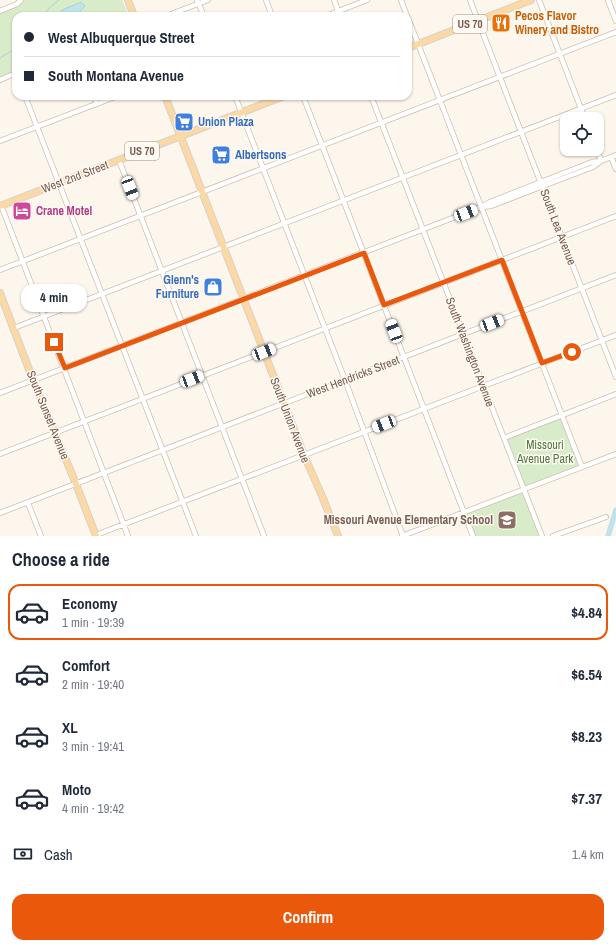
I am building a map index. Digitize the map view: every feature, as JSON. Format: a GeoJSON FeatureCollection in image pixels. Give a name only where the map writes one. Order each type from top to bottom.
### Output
{"type":"FeatureCollection","features":[{"type":"Feature","properties":{"kind":"main road"},"geometry":{"type":"LineString","coordinates":[[128,0],[132,12]]}},
{"type":"Feature","properties":{"kind":"main road","name":"US 70"},"geometry":{"type":"LineString","coordinates":[[412,46],[531,0]]}},
{"type":"Feature","properties":{"kind":"main road","name":"South Union Avenue"},"geometry":{"type":"LineString","coordinates":[[166,100],[304,455],[338,536]]}},
{"type":"Feature","properties":{"kind":"main road","name":"West 2nd Street"},"geometry":{"type":"LineString","coordinates":[[1,206],[274,100]]}},
{"type":"Feature","properties":{"kind":"main road","name":"South Sunset Avenue"},"geometry":{"type":"LineString","coordinates":[[0,293],[33,380],[96,536]]}},
{"type":"Feature","properties":{"kind":"street"},"geometry":{"type":"LineString","coordinates":[[0,11],[17,4],[21,0]]}},
{"type":"Feature","properties":{"kind":"street"},"geometry":{"type":"LineString","coordinates":[[175,12],[198,2],[208,0]]}},
{"type":"Feature","properties":{"kind":"street"},"geometry":{"type":"LineString","coordinates":[[266,0],[270,12]]}},
{"type":"Feature","properties":{"kind":"street"},"geometry":{"type":"LineString","coordinates":[[334,0],[338,12]]}},
{"type":"Feature","properties":{"kind":"street"},"geometry":{"type":"LineString","coordinates":[[343,12],[367,0]]}},
{"type":"Feature","properties":{"kind":"street"},"geometry":{"type":"LineString","coordinates":[[401,0],[406,12]]}},
{"type":"Feature","properties":{"kind":"street","name":"South Lea Avenue"},"geometry":{"type":"LineString","coordinates":[[470,0],[616,376]]}},
{"type":"Feature","properties":{"kind":"street"},"geometry":{"type":"LineString","coordinates":[[539,0],[582,112]]}},
{"type":"Feature","properties":{"kind":"street"},"geometry":{"type":"LineString","coordinates":[[608,0],[616,21]]}},
{"type":"Feature","properties":{"kind":"street"},"geometry":{"type":"LineString","coordinates":[[198,2],[202,12]]}},
{"type":"Feature","properties":{"kind":"street"},"geometry":{"type":"LineString","coordinates":[[412,28],[582,467]]}},
{"type":"Feature","properties":{"kind":"street"},"geometry":{"type":"LineString","coordinates":[[0,270],[616,32]]}},
{"type":"Feature","properties":{"kind":"street"},"geometry":{"type":"LineString","coordinates":[[0,80],[12,75]]}},
{"type":"Feature","properties":{"kind":"street"},"geometry":{"type":"LineString","coordinates":[[14,328],[616,95]]}},
{"type":"Feature","properties":{"kind":"street"},"geometry":{"type":"LineString","coordinates":[[27,100],[196,536]]}},
{"type":"Feature","properties":{"kind":"street"},"geometry":{"type":"LineString","coordinates":[[96,100],[97,104]]}},
{"type":"Feature","properties":{"kind":"street"},"geometry":{"type":"LineString","coordinates":[[0,141],[107,100]]}},
{"type":"Feature","properties":{"kind":"street"},"geometry":{"type":"LineString","coordinates":[[236,100],[345,380],[403,536],[616,454]]}},
{"type":"Feature","properties":{"kind":"street"},"geometry":{"type":"LineString","coordinates":[[305,100],[473,536]]}},
{"type":"Feature","properties":{"kind":"street","name":"South Washington Avenue"},"geometry":{"type":"LineString","coordinates":[[373,100],[542,536]]}},
{"type":"Feature","properties":{"kind":"street"},"geometry":{"type":"LineString","coordinates":[[599,156],[601,161]]}},
{"type":"Feature","properties":{"kind":"street"},"geometry":{"type":"LineString","coordinates":[[0,393],[482,207],[491,206],[542,184],[592,167],[601,161],[614,156],[616,169]]}},
{"type":"Feature","properties":{"kind":"street"},"geometry":{"type":"LineString","coordinates":[[119,160],[264,536]]}},
{"type":"Feature","properties":{"kind":"street"},"geometry":{"type":"LineString","coordinates":[[1,206],[65,368],[83,421],[128,536]]}},
{"type":"Feature","properties":{"kind":"street"},"geometry":{"type":"LineString","coordinates":[[0,454],[616,216]]}},
{"type":"Feature","properties":{"kind":"street","name":"West Hendricks Street"},"geometry":{"type":"LineString","coordinates":[[0,513],[616,275]]}},
{"type":"Feature","properties":{"kind":"street"},"geometry":{"type":"LineString","coordinates":[[96,536],[616,334]]}},
{"type":"Feature","properties":{"kind":"street"},"geometry":{"type":"LineString","coordinates":[[504,438],[616,394]]}},
{"type":"Feature","properties":{"kind":"street"},"geometry":{"type":"LineString","coordinates":[[28,503],[41,536]]}},
{"type":"Feature","properties":{"kind":"street"},"geometry":{"type":"LineString","coordinates":[[553,536],[606,517]]}},
{"type":"Feature","properties":{"kind":"green space"},"geometry":{"type":"Polygon","coordinates":[[[21,0],[122,0],[127,12],[12,12],[12,75],[0,80],[0,11],[21,0]]]}},
{"type":"Feature","properties":{"kind":"green space","name":"Missouri Avenue Park"},"geometry":{"type":"Polygon","coordinates":[[[562,415],[582,467],[523,489],[504,438],[562,415]]]}},
{"type":"Feature","properties":{"kind":"green space"},"geometry":{"type":"Polygon","coordinates":[[[522,491],[540,536],[475,536],[467,514],[464,513],[522,491]]]}},
{"type":"Feature","properties":{"kind":"water"},"geometry":{"type":"Polygon","coordinates":[[[81,2],[85,6],[80,12],[60,12],[81,2]]]}},
{"type":"Feature","properties":{"kind":"waterway"},"geometry":{"type":"LineString","coordinates":[[46,12],[59,0]]}},
{"type":"Feature","properties":{"kind":"waterway"},"geometry":{"type":"LineString","coordinates":[[0,58],[12,50]]}},
{"type":"Feature","properties":{"kind":"waterway"},"geometry":{"type":"LineString","coordinates":[[608,536],[616,510]]}},
{"type":"Feature","properties":{"kind":"place","name":"Pecos Flavor Winery and Bistro"},"geometry":{"type":"Point","coordinates":[501,23]}},
{"type":"Feature","properties":{"kind":"place","name":"Union Plaza"},"geometry":{"type":"Point","coordinates":[184,122]}},
{"type":"Feature","properties":{"kind":"place","name":"Albertsons"},"geometry":{"type":"Point","coordinates":[221,155]}},
{"type":"Feature","properties":{"kind":"place","name":"Crane Motel"},"geometry":{"type":"Point","coordinates":[22,211]}},
{"type":"Feature","properties":{"kind":"place","name":"Glenn's Furniture"},"geometry":{"type":"Point","coordinates":[213,287]}},
{"type":"Feature","properties":{"kind":"place","name":"Missouri Avenue Elementary School"},"geometry":{"type":"Point","coordinates":[507,520]}},
{"type":"Feature","properties":{"kind":"route"},"geometry":{"type":"LineString","coordinates":[[54,342],[65,368],[364,253],[384,305],[502,260],[542,363],[572,352]]}}]}
